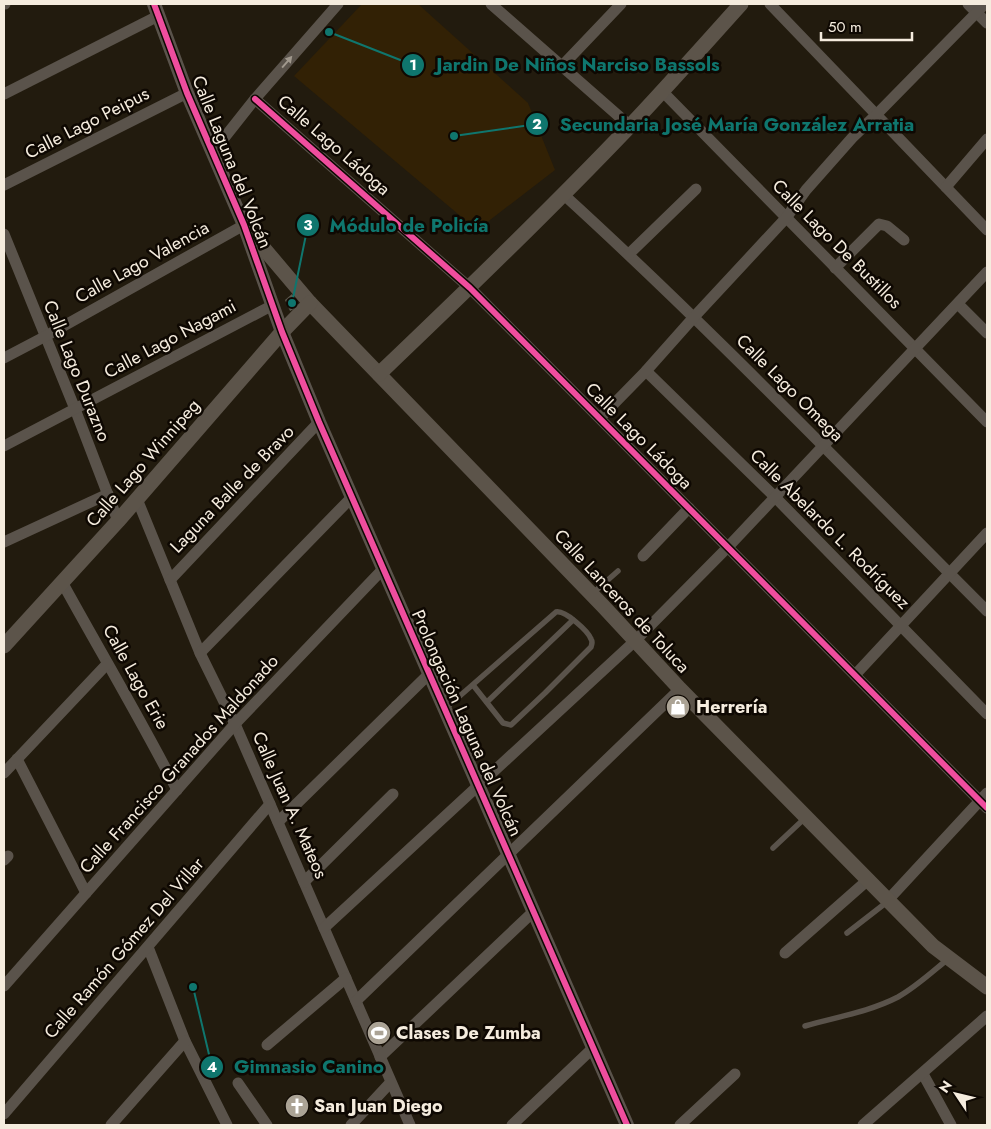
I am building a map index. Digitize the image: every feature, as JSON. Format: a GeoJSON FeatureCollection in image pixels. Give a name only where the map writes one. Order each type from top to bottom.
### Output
{"type":"FeatureCollection","features":[{"type":"Feature","properties":{"kind":"main road"},"geometry":{"type":"LineString","coordinates":[[379,374],[470,288],[630,126],[741,4]]}},
{"type":"Feature","properties":{"kind":"main road","name":"Calle Lanceros de Toluca"},"geometry":{"type":"LineString","coordinates":[[244,225],[310,303],[592,594],[680,689],[933,946],[987,987]]}},
{"type":"Feature","properties":{"kind":"main road","name":"Calle Lago Winnipeg"},"geometry":{"type":"LineString","coordinates":[[4,646],[118,521],[282,332],[310,303]]}},
{"type":"Feature","properties":{"kind":"street"},"geometry":{"type":"LineString","coordinates":[[213,152],[338,4]]}},
{"type":"Feature","properties":{"kind":"street"},"geometry":{"type":"LineString","coordinates":[[491,4],[630,126]]}},
{"type":"Feature","properties":{"kind":"street"},"geometry":{"type":"LineString","coordinates":[[561,67],[620,4]]}},
{"type":"Feature","properties":{"kind":"street"},"geometry":{"type":"LineString","coordinates":[[770,4],[987,230]]}},
{"type":"Feature","properties":{"kind":"street"},"geometry":{"type":"LineString","coordinates":[[968,4],[987,23]]}},
{"type":"Feature","properties":{"kind":"street"},"geometry":{"type":"LineString","coordinates":[[600,418],[646,371],[786,218],[828,164],[863,126],[985,4]]}},
{"type":"Feature","properties":{"kind":"street"},"geometry":{"type":"LineString","coordinates":[[4,94],[156,10]]}},
{"type":"Feature","properties":{"kind":"street","name":"Calle Laguna del Volcán"},"geometry":{"type":"LineString","coordinates":[[156,10],[187,93],[244,225],[282,332]]}},
{"type":"Feature","properties":{"kind":"street","name":"Calle Lago De Bustillos"},"geometry":{"type":"LineString","coordinates":[[662,91],[987,422]]}},
{"type":"Feature","properties":{"kind":"street","name":"Calle Lago Peipus"},"geometry":{"type":"LineString","coordinates":[[4,185],[187,93]]}},
{"type":"Feature","properties":{"kind":"street","name":"Calle Lago Ládoga"},"geometry":{"type":"LineString","coordinates":[[256,99],[470,288],[855,675],[985,801]]}},
{"type":"Feature","properties":{"kind":"street"},"geometry":{"type":"LineString","coordinates":[[946,186],[987,139]]}},
{"type":"Feature","properties":{"kind":"street"},"geometry":{"type":"LineString","coordinates":[[629,254],[696,188]]}},
{"type":"Feature","properties":{"kind":"street","name":"Calle Lago Omega"},"geometry":{"type":"LineString","coordinates":[[563,194],[694,317],[987,611]]}},
{"type":"Feature","properties":{"kind":"street"},"geometry":{"type":"LineString","coordinates":[[835,268],[880,224],[887,226],[904,240]]}},
{"type":"Feature","properties":{"kind":"street","name":"Calle Lago Valencia"},"geometry":{"type":"LineString","coordinates":[[4,358],[244,225]]}},
{"type":"Feature","properties":{"kind":"street","name":"Calle Lago Durazno"},"geometry":{"type":"LineString","coordinates":[[4,234],[118,521]]}},
{"type":"Feature","properties":{"kind":"street"},"geometry":{"type":"LineString","coordinates":[[324,928],[636,640],[728,547],[987,272]]}},
{"type":"Feature","properties":{"kind":"street"},"geometry":{"type":"LineString","coordinates":[[958,304],[987,333]]}},
{"type":"Feature","properties":{"kind":"street","name":"Calle Lago Nagami"},"geometry":{"type":"LineString","coordinates":[[4,446],[273,305]]}},
{"type":"Feature","properties":{"kind":"street","name":"Prolongación Laguna del Volcán"},"geometry":{"type":"LineString","coordinates":[[282,332],[319,422],[627,1125]]}},
{"type":"Feature","properties":{"kind":"street","name":"Calle Abelardo L. Rodríguez"},"geometry":{"type":"LineString","coordinates":[[646,371],[775,497],[987,714]]}},
{"type":"Feature","properties":{"kind":"street","name":"Laguna Balle de Bravo"},"geometry":{"type":"LineString","coordinates":[[170,580],[319,422]]}},
{"type":"Feature","properties":{"kind":"street"},"geometry":{"type":"LineString","coordinates":[[4,542],[108,494]]}},
{"type":"Feature","properties":{"kind":"street"},"geometry":{"type":"LineString","coordinates":[[200,653],[352,497]]}},
{"type":"Feature","properties":{"kind":"street","name":"Calle Juan A. Mateos"},"geometry":{"type":"LineString","coordinates":[[137,499],[200,653],[235,724],[390,1083],[410,1125]]}},
{"type":"Feature","properties":{"kind":"street"},"geometry":{"type":"LineString","coordinates":[[643,556],[690,508]]}},
{"type":"Feature","properties":{"kind":"street"},"geometry":{"type":"LineString","coordinates":[[855,675],[987,533]]}},
{"type":"Feature","properties":{"kind":"street","name":"Calle Francisco Granados Maldonado"},"geometry":{"type":"LineString","coordinates":[[4,986],[235,724],[383,569]]}},
{"type":"Feature","properties":{"kind":"street","name":"Calle Lago Erie"},"geometry":{"type":"LineString","coordinates":[[62,582],[178,790]]}},
{"type":"Feature","properties":{"kind":"street"},"geometry":{"type":"LineString","coordinates":[[4,773],[107,664]]}},
{"type":"Feature","properties":{"kind":"street"},"geometry":{"type":"LineString","coordinates":[[278,822],[429,674]]}},
{"type":"Feature","properties":{"kind":"street"},"geometry":{"type":"LineString","coordinates":[[356,1001],[680,689]]}},
{"type":"Feature","properties":{"kind":"street"},"geometry":{"type":"LineString","coordinates":[[17,759],[86,893]]}},
{"type":"Feature","properties":{"kind":"street"},"geometry":{"type":"LineString","coordinates":[[304,882],[393,794]]}},
{"type":"Feature","properties":{"kind":"street"},"geometry":{"type":"LineString","coordinates":[[888,900],[985,801]]}},
{"type":"Feature","properties":{"kind":"street","name":"Calle Ramón Gómez Del Villar"},"geometry":{"type":"LineString","coordinates":[[4,1114],[270,804]]}},
{"type":"Feature","properties":{"kind":"street"},"geometry":{"type":"LineString","coordinates":[[785,953],[869,879]]}},
{"type":"Feature","properties":{"kind":"street"},"geometry":{"type":"LineString","coordinates":[[380,1057],[533,912]]}},
{"type":"Feature","properties":{"kind":"street"},"geometry":{"type":"LineString","coordinates":[[148,947],[185,1041],[227,1125]]}},
{"type":"Feature","properties":{"kind":"street"},"geometry":{"type":"LineString","coordinates":[[267,1045],[346,978]]}},
{"type":"Feature","properties":{"kind":"street"},"geometry":{"type":"LineString","coordinates":[[864,1125],[987,1016]]}},
{"type":"Feature","properties":{"kind":"street"},"geometry":{"type":"LineString","coordinates":[[112,1125],[185,1041]]}},
{"type":"Feature","properties":{"kind":"street"},"geometry":{"type":"LineString","coordinates":[[512,1125],[593,1048]]}},
{"type":"Feature","properties":{"kind":"street"},"geometry":{"type":"LineString","coordinates":[[680,1125],[735,1074]]}},
{"type":"Feature","properties":{"kind":"street"},"geometry":{"type":"LineString","coordinates":[[923,1074],[951,1125]]}},
{"type":"Feature","properties":{"kind":"street"},"geometry":{"type":"LineString","coordinates":[[238,1083],[267,1125]]}},
{"type":"Feature","properties":{"kind":"street"},"geometry":{"type":"LineString","coordinates":[[351,1125],[390,1083]]}},
{"type":"Feature","properties":{"kind":"lane"},"geometry":{"type":"LineString","coordinates":[[592,594],[618,571]]}},
{"type":"Feature","properties":{"kind":"lane"},"geometry":{"type":"LineString","coordinates":[[445,710],[473,685],[556,612],[563,612],[591,638],[591,647],[546,693],[511,725],[503,723],[473,685]]}},
{"type":"Feature","properties":{"kind":"lane"},"geometry":{"type":"LineString","coordinates":[[487,702],[573,620]]}},
{"type":"Feature","properties":{"kind":"lane"},"geometry":{"type":"LineString","coordinates":[[773,848],[806,817]]}},
{"type":"Feature","properties":{"kind":"lane"},"geometry":{"type":"LineString","coordinates":[[847,933],[888,900]]}},
{"type":"Feature","properties":{"kind":"lane"},"geometry":{"type":"LineString","coordinates":[[805,1026],[876,1007],[898,997],[925,978],[948,958]]}},
{"type":"Feature","properties":{"kind":"shaded area"},"geometry":{"type":"Polygon","coordinates":[[[362,4],[418,4],[528,103],[555,170],[477,230],[294,76],[362,4]]]}},
{"type":"Feature","properties":{"kind":"building"},"geometry":{"type":"Polygon","coordinates":[[[292,294],[299,306],[290,311],[285,300],[292,294]]]}},
{"type":"Feature","properties":{"kind":"cycle path"},"geometry":{"type":"LineString","coordinates":[[154,4],[187,93],[244,225],[282,332],[319,422],[627,1125]]}},
{"type":"Feature","properties":{"kind":"cycle path"},"geometry":{"type":"LineString","coordinates":[[255,99],[470,288],[987,808]]}},
{"type":"Feature","properties":{"kind":"place","name":"Jardin De Niños Narciso Bassols"},"geometry":{"type":"Point","coordinates":[329,32]}},
{"type":"Feature","properties":{"kind":"place","name":"Secundaria José María González Arratia"},"geometry":{"type":"Point","coordinates":[454,136]}},
{"type":"Feature","properties":{"kind":"place","name":"Módulo de Policía"},"geometry":{"type":"Point","coordinates":[292,303]}},
{"type":"Feature","properties":{"kind":"place","name":"Herrería"},"geometry":{"type":"Point","coordinates":[678,707]}},
{"type":"Feature","properties":{"kind":"place","name":"Gimnasio Canino"},"geometry":{"type":"Point","coordinates":[193,987]}},
{"type":"Feature","properties":{"kind":"place","name":"Clases De Zumba"},"geometry":{"type":"Point","coordinates":[379,1033]}},
{"type":"Feature","properties":{"kind":"place","name":"San Juan Diego"},"geometry":{"type":"Point","coordinates":[297,1106]}}]}
